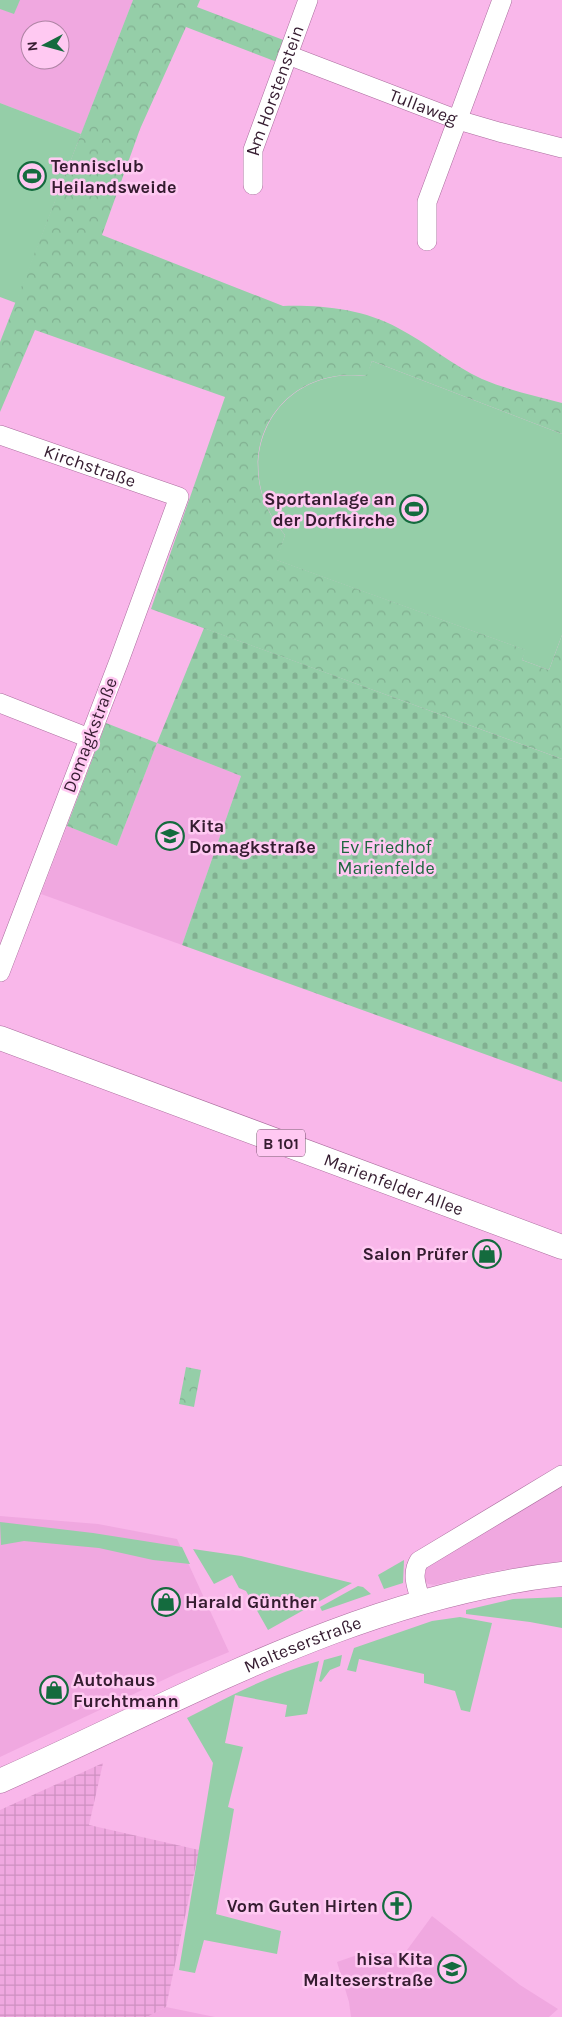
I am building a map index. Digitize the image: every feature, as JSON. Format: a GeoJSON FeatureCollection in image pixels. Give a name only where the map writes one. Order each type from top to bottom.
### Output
{"type":"FeatureCollection","features":[{"type":"Feature","properties":{"kind":"main road","name":"Marienfelder Allee"},"geometry":{"type":"LineString","coordinates":[[0,1038],[562,1247]]}},
{"type":"Feature","properties":{"kind":"main road","name":"Malteserstraße"},"geometry":{"type":"LineString","coordinates":[[0,1782],[223,1676],[302,1643],[421,1601],[511,1580],[562,1574]]}},
{"type":"Feature","properties":{"kind":"street","name":"Am Horstenstein"},"geometry":{"type":"LineString","coordinates":[[253,185],[253,150],[308,0]]}},
{"type":"Feature","properties":{"kind":"street"},"geometry":{"type":"LineString","coordinates":[[427,241],[427,202],[502,0]]}},
{"type":"Feature","properties":{"kind":"street","name":"Tullaweg"},"geometry":{"type":"LineString","coordinates":[[288,54],[458,120],[562,148]]}},
{"type":"Feature","properties":{"kind":"street","name":"Kirchstraße"},"geometry":{"type":"LineString","coordinates":[[0,435],[178,497]]}},
{"type":"Feature","properties":{"kind":"street","name":"Domagkstraße"},"geometry":{"type":"LineString","coordinates":[[0,972],[178,497]]}},
{"type":"Feature","properties":{"kind":"street"},"geometry":{"type":"LineString","coordinates":[[0,703],[89,738]]}},
{"type":"Feature","properties":{"kind":"street"},"geometry":{"type":"LineString","coordinates":[[421,1601],[415,1579],[419,1561],[562,1475]]}},
{"type":"Feature","properties":{"kind":"shaded area"},"geometry":{"type":"Polygon","coordinates":[[[0,0],[133,0],[81,134],[0,103],[0,0]]]}},
{"type":"Feature","properties":{"kind":"shaded area","name":"Kita Domagkstraße"},"geometry":{"type":"Polygon","coordinates":[[[157,743],[241,776],[182,945],[41,894],[67,826],[117,846],[157,743]]]}},
{"type":"Feature","properties":{"kind":"shaded area"},"geometry":{"type":"Polygon","coordinates":[[[562,1486],[562,1561],[494,1571],[434,1585],[428,1584],[423,1579],[423,1570],[427,1565],[562,1486]]]}},
{"type":"Feature","properties":{"kind":"shaded area"},"geometry":{"type":"Polygon","coordinates":[[[0,1516],[98,1524],[177,1539],[229,1652],[176,1674],[0,1757],[0,1516]]]}},
{"type":"Feature","properties":{"kind":"shaded area"},"geometry":{"type":"Polygon","coordinates":[[[103,1763],[89,1825],[199,1850],[166,2007],[147,2017],[0,2017],[0,1810],[103,1763]]]}},
{"type":"Feature","properties":{"kind":"shaded area","name":"hisa Kita Malteserstraße"},"geometry":{"type":"Polygon","coordinates":[[[432,1916],[520,1985],[558,2009],[549,2017],[351,2017],[349,2002],[337,1962],[360,1954],[401,1953],[403,1960],[415,1957],[407,1950],[432,1916]]]}},
{"type":"Feature","properties":{"kind":"shaded area"},"geometry":{"type":"Polygon","coordinates":[[[166,2007],[215,2017],[147,2017],[166,2007]]]}},
{"type":"Feature","properties":{"kind":"green space"},"geometry":{"type":"Polygon","coordinates":[[[0,0],[20,0],[14,14],[0,9],[0,0]]]}},
{"type":"Feature","properties":{"kind":"green space"},"geometry":{"type":"Polygon","coordinates":[[[133,0],[200,0],[197,7],[286,41],[277,62],[186,27],[140,129],[102,235],[283,306],[342,309],[371,316],[409,334],[482,379],[512,390],[562,403],[562,434],[372,361],[367,376],[334,377],[306,386],[283,403],[268,425],[259,451],[259,479],[267,508],[285,535],[277,560],[526,650],[522,660],[549,670],[562,635],[562,759],[151,609],[225,397],[35,330],[0,412],[0,342],[133,0]]]}},
{"type":"Feature","properties":{"kind":"green space","name":"Tennisclub Heilandsweide"},"geometry":{"type":"Polygon","coordinates":[[[0,103],[81,134],[16,303],[0,297],[0,103]]]}},
{"type":"Feature","properties":{"kind":"green space","name":"Sportanlage an der Dorfkirche"},"geometry":{"type":"Polygon","coordinates":[[[372,361],[562,434],[562,635],[549,670],[522,660],[525,650],[276,560],[285,535],[267,508],[259,479],[259,451],[268,425],[283,403],[305,386],[333,377],[366,376],[372,361]]]}},
{"type":"Feature","properties":{"kind":"green space","name":"Ev Friedhof Marienfelde"},"geometry":{"type":"Polygon","coordinates":[[[204,628],[562,759],[562,1082],[182,945],[241,776],[157,743],[204,628]]]}},
{"type":"Feature","properties":{"kind":"green space"},"geometry":{"type":"Polygon","coordinates":[[[106,723],[157,743],[117,846],[67,826],[106,723]]]}},
{"type":"Feature","properties":{"kind":"green space"},"geometry":{"type":"Polygon","coordinates":[[[186,1367],[201,1370],[194,1407],[179,1404],[186,1367]]]}},
{"type":"Feature","properties":{"kind":"green space"},"geometry":{"type":"Polygon","coordinates":[[[0,1522],[93,1533],[182,1547],[190,1564],[153,1560],[99,1548],[24,1541],[1,1545],[0,1522]]]}},
{"type":"Feature","properties":{"kind":"green space"},"geometry":{"type":"Polygon","coordinates":[[[193,1549],[241,1556],[352,1583],[268,1630],[246,1591],[239,1588],[232,1575],[214,1584],[193,1549]]]}},
{"type":"Feature","properties":{"kind":"green space"},"geometry":{"type":"Polygon","coordinates":[[[404,1560],[403,1583],[384,1589],[378,1575],[404,1560]]]}},
{"type":"Feature","properties":{"kind":"green space"},"geometry":{"type":"Polygon","coordinates":[[[358,1586],[363,1587],[371,1594],[322,1611],[320,1607],[358,1586]]]}},
{"type":"Feature","properties":{"kind":"green space"},"geometry":{"type":"Polygon","coordinates":[[[562,1597],[562,1628],[466,1614],[466,1610],[513,1599],[562,1597]]]}},
{"type":"Feature","properties":{"kind":"green space"},"geometry":{"type":"Polygon","coordinates":[[[460,1617],[492,1623],[470,1712],[461,1710],[455,1691],[424,1683],[424,1674],[359,1659],[356,1672],[347,1670],[354,1648],[432,1621],[460,1617]]]}},
{"type":"Feature","properties":{"kind":"green space"},"geometry":{"type":"Polygon","coordinates":[[[342,1655],[340,1666],[330,1670],[321,1682],[319,1681],[324,1660],[342,1655]]]}},
{"type":"Feature","properties":{"kind":"green space"},"geometry":{"type":"Polygon","coordinates":[[[319,1661],[307,1714],[285,1717],[287,1705],[235,1695],[225,1743],[243,1747],[228,1807],[234,1809],[216,1914],[281,1931],[277,1954],[204,1940],[195,1973],[179,1970],[213,1763],[187,1718],[267,1679],[319,1661]]]}},
{"type":"Feature","properties":{"kind":"place","name":"Tennisclub Heilandsweide"},"geometry":{"type":"Point","coordinates":[32,176]}},
{"type":"Feature","properties":{"kind":"place","name":"Sportanlage an der Dorfkirche"},"geometry":{"type":"Point","coordinates":[414,509]}},
{"type":"Feature","properties":{"kind":"place","name":"Kita Domagkstraße"},"geometry":{"type":"Point","coordinates":[170,836]}},
{"type":"Feature","properties":{"kind":"place","name":"Salon Prüfer"},"geometry":{"type":"Point","coordinates":[487,1254]}},
{"type":"Feature","properties":{"kind":"place","name":"Harald Günther"},"geometry":{"type":"Point","coordinates":[166,1602]}},
{"type":"Feature","properties":{"kind":"place","name":"Autohaus Furchtmann"},"geometry":{"type":"Point","coordinates":[54,1690]}},
{"type":"Feature","properties":{"kind":"place","name":"Vom Guten Hirten"},"geometry":{"type":"Point","coordinates":[397,1906]}},
{"type":"Feature","properties":{"kind":"place","name":"hisa Kita Malteserstraße"},"geometry":{"type":"Point","coordinates":[452,1969]}}]}
